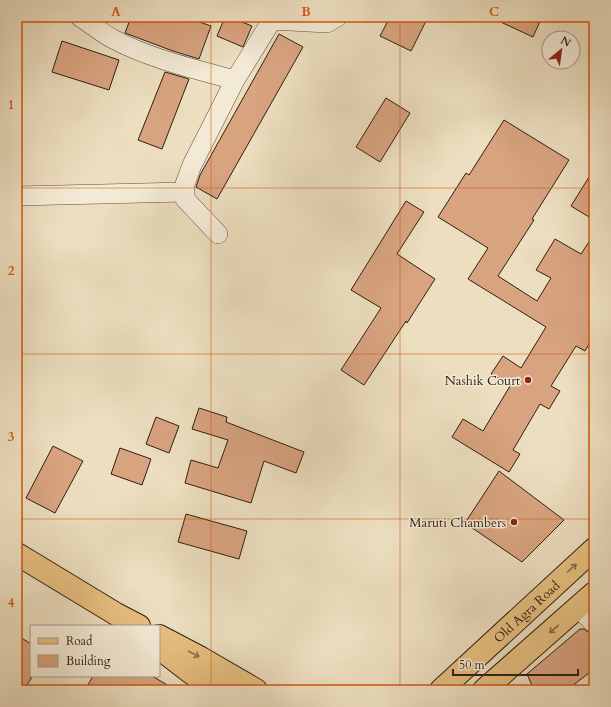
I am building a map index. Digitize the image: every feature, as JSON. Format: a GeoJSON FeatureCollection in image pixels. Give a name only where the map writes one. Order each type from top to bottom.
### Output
{"type":"FeatureCollection","features":[{"type":"Feature","properties":{"kind":"main road","name":"Old Agra Road"},"geometry":{"type":"LineString","coordinates":[[441,690],[594,549]]}},
{"type":"Feature","properties":{"kind":"main road"},"geometry":{"type":"LineString","coordinates":[[17,554],[124,620],[136,625]]}},
{"type":"Feature","properties":{"kind":"main road"},"geometry":{"type":"LineString","coordinates":[[484,690],[594,593]]}},
{"type":"Feature","properties":{"kind":"main road"},"geometry":{"type":"LineString","coordinates":[[160,637],[256,690]]}},
{"type":"Feature","properties":{"kind":"main road"},"geometry":{"type":"LineString","coordinates":[[160,649],[216,690]]}},
{"type":"Feature","properties":{"kind":"street"},"geometry":{"type":"LineString","coordinates":[[80,17],[113,39],[152,56],[235,80]]}},
{"type":"Feature","properties":{"kind":"street"},"geometry":{"type":"LineString","coordinates":[[218,234],[185,199],[185,184],[192,165],[235,80],[272,20],[312,20],[327,22],[337,17]]}},
{"type":"Feature","properties":{"kind":"street"},"geometry":{"type":"LineString","coordinates":[[17,196],[185,192]]}},
{"type":"Feature","properties":{"kind":"street"},"geometry":{"type":"LineString","coordinates":[[578,608],[594,623]]}},
{"type":"Feature","properties":{"kind":"building"},"geometry":{"type":"Polygon","coordinates":[[[131,17],[185,17],[211,26],[199,59],[125,33],[131,17]]]}},
{"type":"Feature","properties":{"kind":"building"},"geometry":{"type":"Polygon","coordinates":[[[225,17],[229,17],[252,26],[243,47],[217,36],[225,17]]]}},
{"type":"Feature","properties":{"kind":"building"},"geometry":{"type":"Polygon","coordinates":[[[390,17],[428,17],[411,51],[380,36],[390,17]]]}},
{"type":"Feature","properties":{"kind":"building"},"geometry":{"type":"Polygon","coordinates":[[[490,17],[542,17],[533,37],[490,17]]]}},
{"type":"Feature","properties":{"kind":"building"},"geometry":{"type":"Polygon","coordinates":[[[279,34],[303,47],[217,199],[196,187],[200,175],[279,34]]]}},
{"type":"Feature","properties":{"kind":"building"},"geometry":{"type":"Polygon","coordinates":[[[62,41],[119,60],[109,90],[52,72],[62,41]]]}},
{"type":"Feature","properties":{"kind":"building"},"geometry":{"type":"Polygon","coordinates":[[[165,72],[189,79],[162,149],[138,140],[165,72]]]}},
{"type":"Feature","properties":{"kind":"building"},"geometry":{"type":"Polygon","coordinates":[[[386,98],[410,113],[380,162],[356,147],[386,98]]]}},
{"type":"Feature","properties":{"kind":"building"},"geometry":{"type":"Polygon","coordinates":[[[504,120],[569,160],[532,219],[534,220],[498,276],[537,301],[551,278],[536,270],[555,239],[581,254],[594,234],[594,336],[585,351],[576,346],[551,386],[560,391],[549,409],[540,404],[513,450],[520,454],[509,472],[452,437],[463,419],[483,431],[510,386],[491,374],[503,356],[521,368],[546,327],[468,279],[488,248],[438,217],[466,173],[469,175],[504,120]]]}},
{"type":"Feature","properties":{"kind":"building"},"geometry":{"type":"Polygon","coordinates":[[[594,169],[594,220],[571,206],[594,169]]]}},
{"type":"Feature","properties":{"kind":"building"},"geometry":{"type":"Polygon","coordinates":[[[406,201],[424,212],[397,254],[435,279],[407,323],[406,321],[364,385],[341,370],[381,308],[351,290],[406,201]]]}},
{"type":"Feature","properties":{"kind":"building"},"geometry":{"type":"Polygon","coordinates":[[[199,408],[227,417],[226,422],[304,452],[296,473],[264,461],[251,503],[185,483],[191,460],[218,468],[228,440],[192,429],[199,408]]]}},
{"type":"Feature","properties":{"kind":"building"},"geometry":{"type":"Polygon","coordinates":[[[156,417],[179,426],[169,453],[146,444],[156,417]]]}},
{"type":"Feature","properties":{"kind":"building"},"geometry":{"type":"Polygon","coordinates":[[[53,446],[83,461],[55,513],[26,498],[53,446]]]}},
{"type":"Feature","properties":{"kind":"building"},"geometry":{"type":"Polygon","coordinates":[[[120,448],[151,459],[142,485],[111,474],[120,448]]]}},
{"type":"Feature","properties":{"kind":"building","name":"Maruti Chambers"},"geometry":{"type":"Polygon","coordinates":[[[499,471],[564,520],[522,562],[465,523],[499,471]]]}},
{"type":"Feature","properties":{"kind":"building"},"geometry":{"type":"Polygon","coordinates":[[[186,514],[247,531],[239,559],[178,542],[186,514]]]}},
{"type":"Feature","properties":{"kind":"building"},"geometry":{"type":"Polygon","coordinates":[[[580,629],[584,629],[591,634],[594,634],[594,669],[567,690],[534,690],[527,674],[580,629]]]}},
{"type":"Feature","properties":{"kind":"building"},"geometry":{"type":"Polygon","coordinates":[[[17,635],[30,643],[31,679],[23,690],[17,690],[17,635]]]}},
{"type":"Feature","properties":{"kind":"building"},"geometry":{"type":"Polygon","coordinates":[[[92,677],[154,677],[176,690],[85,690],[92,677]]]}},
{"type":"Feature","properties":{"kind":"place","name":"Nashik Court"},"geometry":{"type":"Point","coordinates":[528,380]}},
{"type":"Feature","properties":{"kind":"place","name":"Maruti Chambers"},"geometry":{"type":"Point","coordinates":[514,522]}}]}
